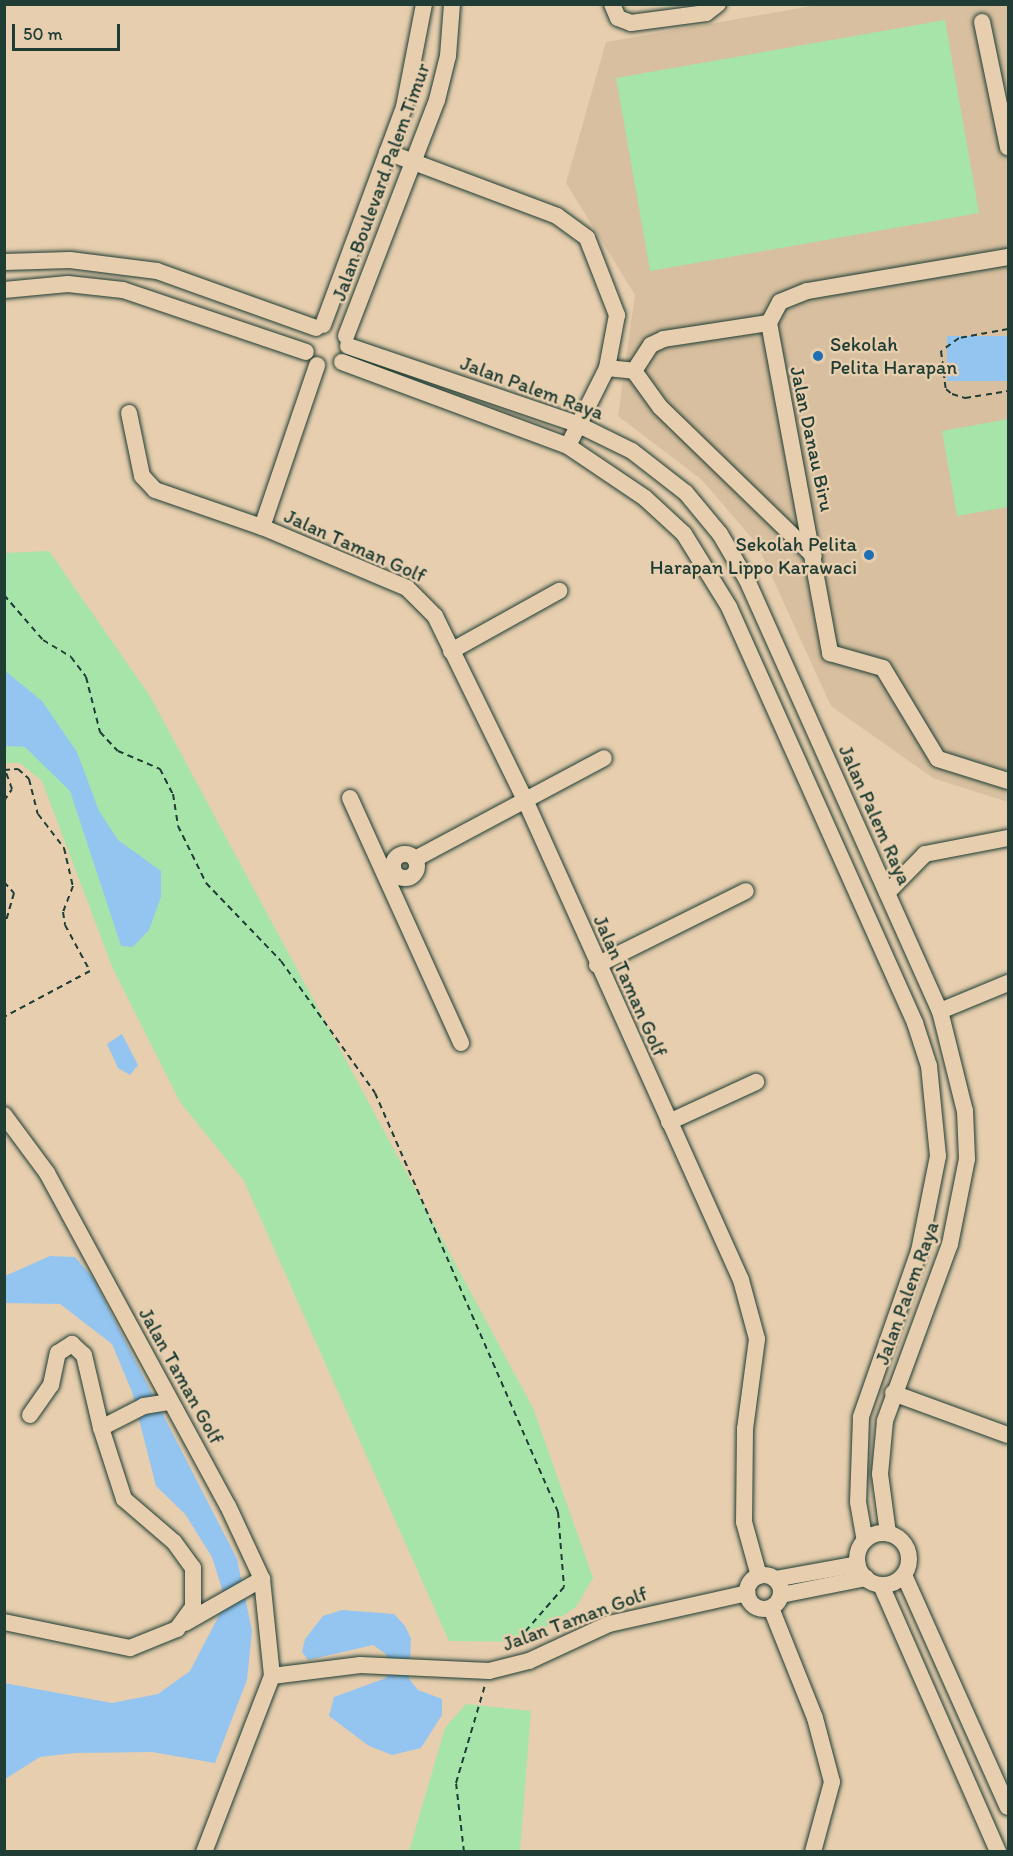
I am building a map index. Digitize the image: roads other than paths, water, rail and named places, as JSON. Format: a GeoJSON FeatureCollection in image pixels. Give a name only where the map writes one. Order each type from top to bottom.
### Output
{"type":"FeatureCollection","features":[{"type":"Feature","properties":{"kind":"street","name":"Jalan Boulevard Palem Timur"},"geometry":{"type":"LineString","coordinates":[[306,352],[320,327],[387,152],[418,51],[424,4]]}},
{"type":"Feature","properties":{"kind":"street","name":"Jalan Boulevard Palem Timur"},"geometry":{"type":"LineString","coordinates":[[342,362],[347,341],[414,162],[448,56],[452,4]]}},
{"type":"Feature","properties":{"kind":"street"},"geometry":{"type":"LineString","coordinates":[[612,4],[618,18],[631,23],[706,13],[718,4]]}},
{"type":"Feature","properties":{"kind":"street"},"geometry":{"type":"LineString","coordinates":[[982,22],[1008,147]]}},
{"type":"Feature","properties":{"kind":"street"},"geometry":{"type":"LineString","coordinates":[[387,152],[580,228],[617,315],[607,368],[568,446]]}},
{"type":"Feature","properties":{"kind":"street"},"geometry":{"type":"LineString","coordinates":[[633,371],[651,345],[664,339],[769,323],[780,302],[807,291],[1008,257]]}},
{"type":"Feature","properties":{"kind":"street"},"geometry":{"type":"LineString","coordinates":[[4,262],[125,265],[320,327]]}},
{"type":"Feature","properties":{"kind":"street"},"geometry":{"type":"LineString","coordinates":[[4,290],[68,284],[123,290],[306,352],[317,365],[342,362]]}},
{"type":"Feature","properties":{"kind":"street","name":"Jalan Danau Biru"},"geometry":{"type":"LineString","coordinates":[[769,323],[814,556],[830,653],[873,662],[892,676],[920,738],[938,759],[1008,781]]}},
{"type":"Feature","properties":{"kind":"street","name":"Jalan Palem Raya"},"geometry":{"type":"LineString","coordinates":[[320,327],[347,341],[577,424],[632,451],[686,493],[720,534],[747,580],[942,1015],[965,1112],[961,1201],[893,1392],[880,1474],[888,1533]]}},
{"type":"Feature","properties":{"kind":"street","name":"Jalan Palem Raya"},"geometry":{"type":"LineString","coordinates":[[342,362],[568,446],[645,498],[684,534],[710,569],[910,1012],[929,1066],[937,1111],[933,1193],[861,1417],[857,1464],[865,1540]]}},
{"type":"Feature","properties":{"kind":"street","name":"Jalan Taman Golf"},"geometry":{"type":"LineString","coordinates":[[262,527],[317,365]]}},
{"type":"Feature","properties":{"kind":"street"},"geometry":{"type":"LineString","coordinates":[[607,368],[633,371],[660,407],[814,556]]}},
{"type":"Feature","properties":{"kind":"street","name":"Jalan Taman Golf"},"geometry":{"type":"LineString","coordinates":[[129,412],[138,464],[148,485],[262,527],[419,595],[451,651],[526,802],[741,1280],[757,1339],[742,1485],[744,1522],[772,1589],[814,1718],[832,1782],[813,1851]]}},
{"type":"Feature","properties":{"kind":"street"},"geometry":{"type":"LineString","coordinates":[[451,651],[559,591]]}},
{"type":"Feature","properties":{"kind":"street"},"geometry":{"type":"LineString","coordinates":[[390,874],[397,857],[407,854],[416,860],[604,758]]}},
{"type":"Feature","properties":{"kind":"street"},"geometry":{"type":"LineString","coordinates":[[350,798],[390,874],[461,1043]]}},
{"type":"Feature","properties":{"kind":"street"},"geometry":{"type":"LineString","coordinates":[[887,892],[925,854],[1008,838]]}},
{"type":"Feature","properties":{"kind":"street"},"geometry":{"type":"LineString","coordinates":[[597,964],[746,891]]}},
{"type":"Feature","properties":{"kind":"street"},"geometry":{"type":"LineString","coordinates":[[942,1015],[1008,983]]}},
{"type":"Feature","properties":{"kind":"street"},"geometry":{"type":"LineString","coordinates":[[942,1015],[1008,993]]}},
{"type":"Feature","properties":{"kind":"street"},"geometry":{"type":"LineString","coordinates":[[669,1122],[756,1082]]}},
{"type":"Feature","properties":{"kind":"street","name":"Jalan Taman Golf"},"geometry":{"type":"LineString","coordinates":[[4,1115],[34,1149],[257,1582],[272,1676],[204,1851]]}},
{"type":"Feature","properties":{"kind":"street"},"geometry":{"type":"LineString","coordinates":[[30,1415],[51,1385],[58,1353],[72,1344],[84,1355],[124,1499],[174,1542],[193,1568],[193,1607],[177,1629]]}},
{"type":"Feature","properties":{"kind":"street"},"geometry":{"type":"LineString","coordinates":[[893,1392],[1008,1435]]}},
{"type":"Feature","properties":{"kind":"street"},"geometry":{"type":"LineString","coordinates":[[105,1424],[165,1402]]}},
{"type":"Feature","properties":{"kind":"street"},"geometry":{"type":"LineString","coordinates":[[998,1851],[868,1576],[865,1540],[888,1533],[908,1549],[904,1575],[1008,1807]]}},
{"type":"Feature","properties":{"kind":"street"},"geometry":{"type":"LineString","coordinates":[[772,1589],[756,1606],[748,1593],[772,1589],[868,1576],[904,1575]]}},
{"type":"Feature","properties":{"kind":"street"},"geometry":{"type":"LineString","coordinates":[[4,1622],[130,1648],[177,1629],[207,1609],[257,1582]]}},
{"type":"Feature","properties":{"kind":"street","name":"Jalan Taman Golf"},"geometry":{"type":"LineString","coordinates":[[272,1676],[360,1665],[408,1665],[489,1671],[529,1661],[609,1624],[748,1593]]}},
{"type":"Feature","properties":{"kind":"water"},"geometry":{"type":"Polygon","coordinates":[[[947,336],[1008,336],[1008,381],[947,381],[947,336]]]}},
{"type":"Feature","properties":{"kind":"water"},"geometry":{"type":"Polygon","coordinates":[[[4,670],[42,701],[77,752],[99,811],[118,840],[161,871],[161,897],[149,930],[133,947],[121,946],[70,791],[25,747],[5,746],[4,670]]]}},
{"type":"Feature","properties":{"kind":"water"},"geometry":{"type":"Polygon","coordinates":[[[122,1034],[138,1065],[130,1075],[118,1068],[107,1044],[122,1034]]]}},
{"type":"Feature","properties":{"kind":"water"},"geometry":{"type":"Polygon","coordinates":[[[50,1256],[75,1257],[93,1278],[237,1559],[252,1631],[247,1680],[215,1763],[152,1752],[75,1753],[40,1757],[5,1779],[4,1683],[112,1703],[158,1694],[190,1671],[226,1602],[212,1557],[185,1514],[156,1486],[132,1392],[112,1344],[60,1304],[5,1303],[5,1276],[50,1256]]]}},
{"type":"Feature","properties":{"kind":"water"},"geometry":{"type":"Polygon","coordinates":[[[342,1610],[394,1614],[405,1626],[411,1639],[409,1679],[418,1690],[442,1699],[442,1715],[421,1748],[392,1755],[369,1746],[329,1716],[334,1697],[386,1678],[389,1666],[386,1654],[373,1645],[308,1660],[302,1652],[305,1639],[323,1616],[342,1610]]]}},
{"type":"Feature","properties":{"kind":"place","name":"Sekolah Pelita Harapan"},"geometry":{"type":"Point","coordinates":[818,356]}},
{"type":"Feature","properties":{"kind":"place","name":"Sekolah Pelita Harapan Lippo Karawaci"},"geometry":{"type":"Point","coordinates":[869,555]}}]}
